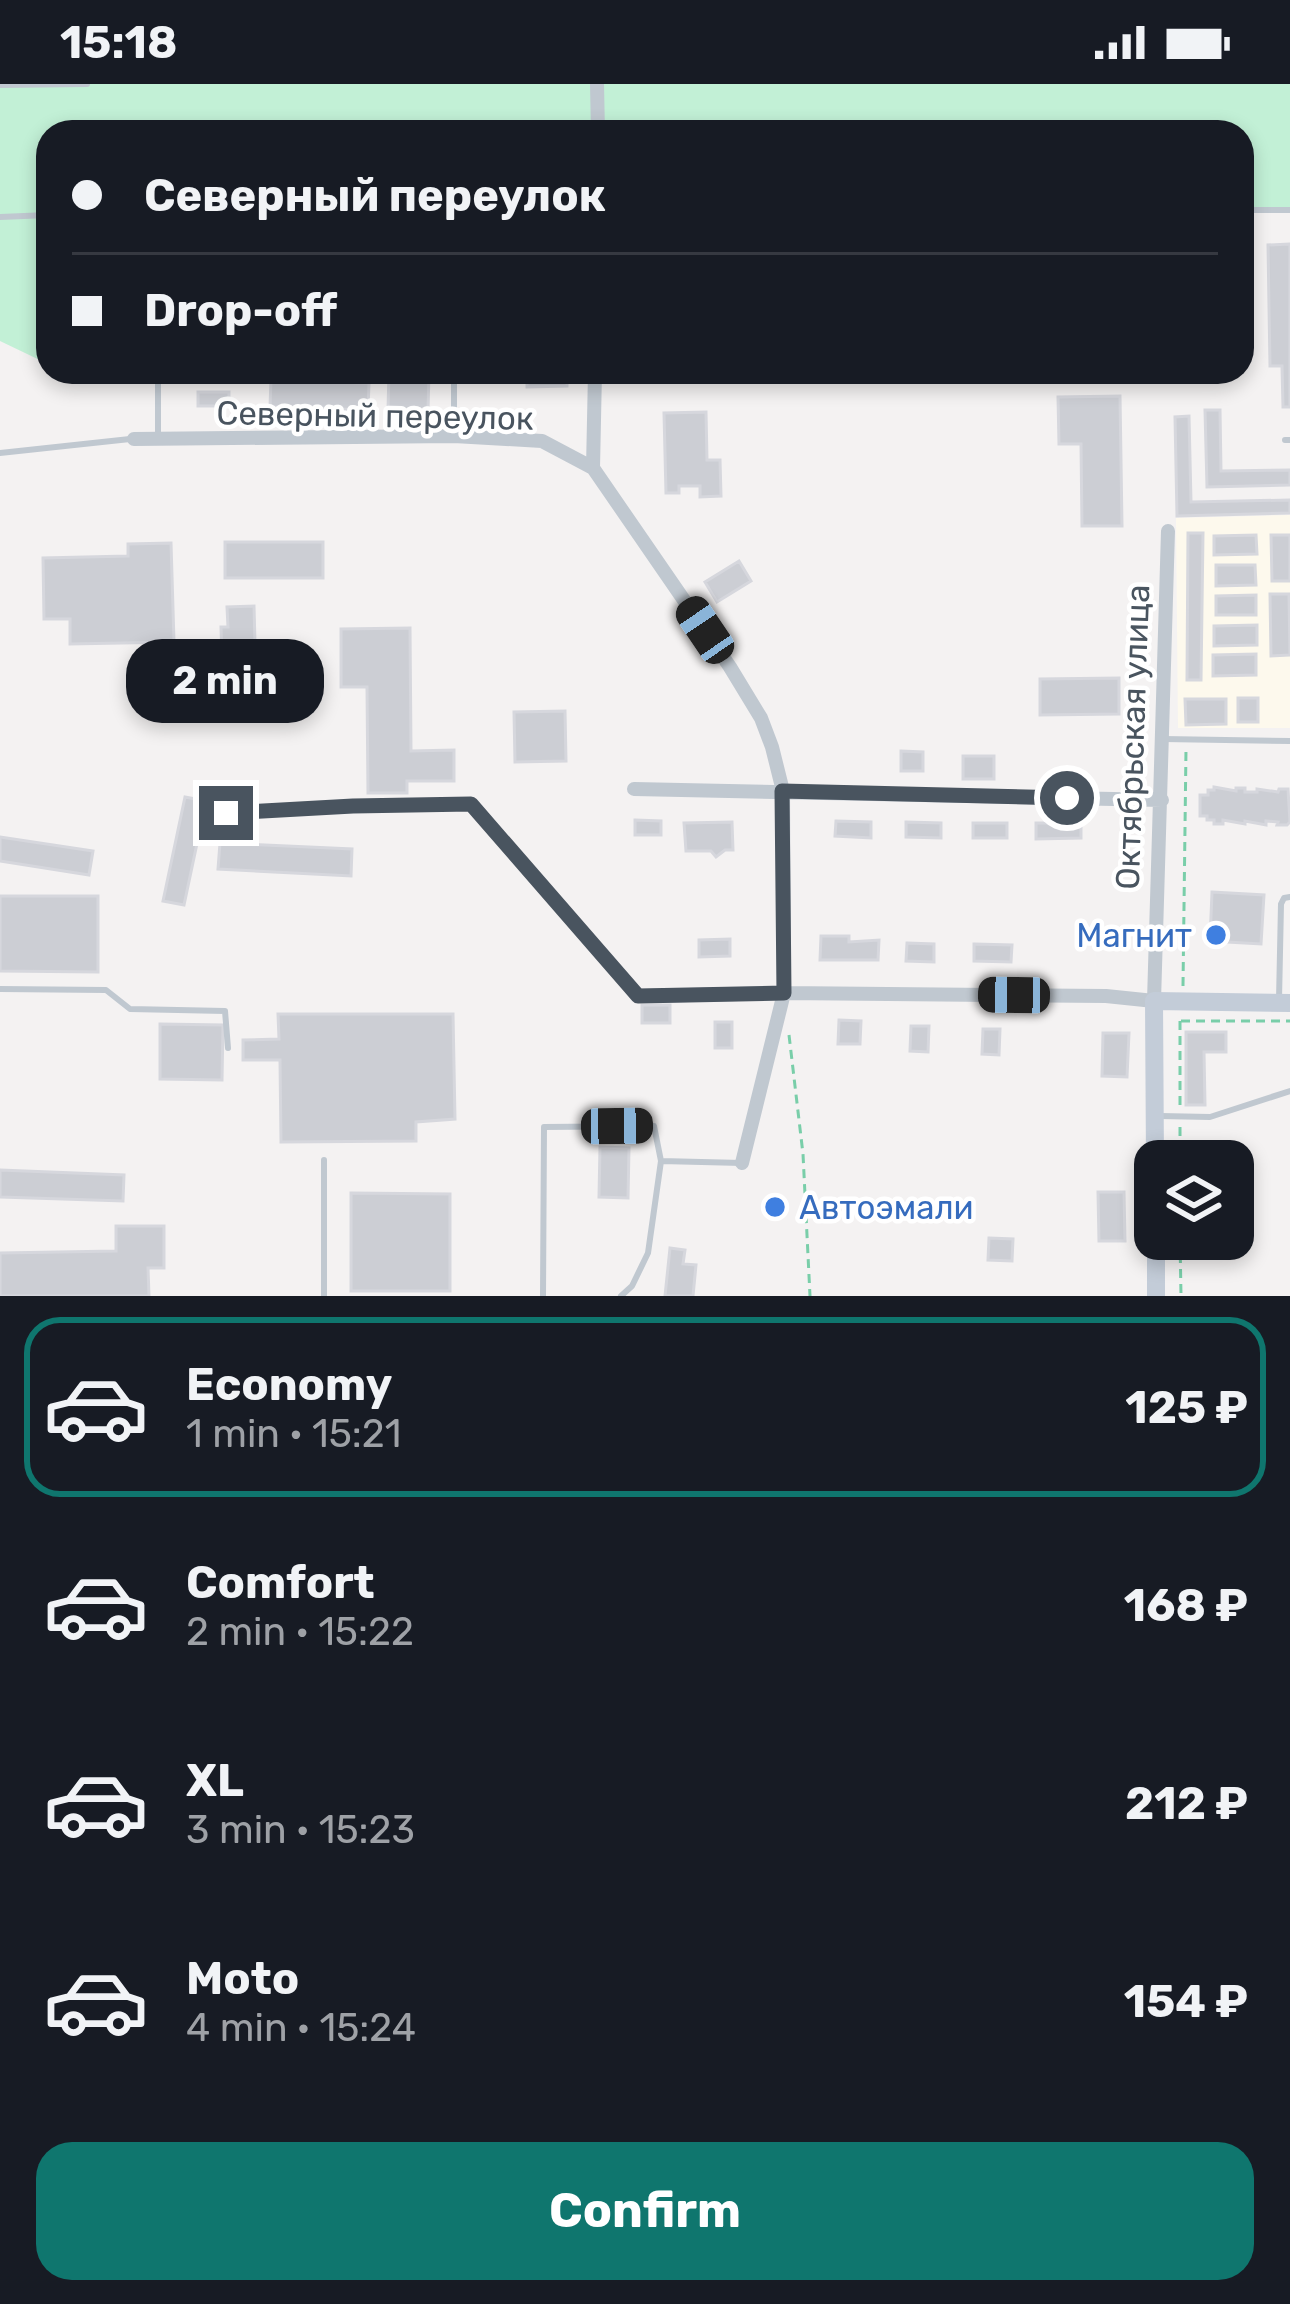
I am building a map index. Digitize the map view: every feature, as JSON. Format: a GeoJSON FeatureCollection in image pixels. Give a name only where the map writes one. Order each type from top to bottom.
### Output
{"type":"FeatureCollection","features":[{"type":"Feature","properties":{"kind":"main road"},"geometry":{"type":"LineString","coordinates":[[1154,1000],[1181,1012],[1284,1003]]}},
{"type":"Feature","properties":{"kind":"main road","name":"Октябрьская улица"},"geometry":{"type":"LineString","coordinates":[[1154,1000],[1155,1140]]}},
{"type":"Feature","properties":{"kind":"main road"},"geometry":{"type":"LineString","coordinates":[[1156,1260],[1156,1296]]}},
{"type":"Feature","properties":{"kind":"street"},"geometry":{"type":"LineString","coordinates":[[598,84],[598,120]]}},
{"type":"Feature","properties":{"kind":"street"},"geometry":{"type":"LineString","coordinates":[[593,468],[595,384]]}},
{"type":"Feature","properties":{"kind":"street","name":"Северный переулок"},"geometry":{"type":"LineString","coordinates":[[134,439],[454,436],[542,442],[593,468],[760,718],[782,791],[784,993],[742,1163]]}},
{"type":"Feature","properties":{"kind":"street","name":"Октябрьская улица"},"geometry":{"type":"LineString","coordinates":[[1154,1000],[1168,532]]}},
{"type":"Feature","properties":{"kind":"street"},"geometry":{"type":"LineString","coordinates":[[634,789],[1162,800]]}},
{"type":"Feature","properties":{"kind":"street"},"geometry":{"type":"LineString","coordinates":[[638,996],[784,993],[1154,1000]]}},
{"type":"Feature","properties":{"kind":"lane"},"geometry":{"type":"LineString","coordinates":[[0,85],[87,84]]}},
{"type":"Feature","properties":{"kind":"lane"},"geometry":{"type":"LineString","coordinates":[[1254,210],[1290,210]]}},
{"type":"Feature","properties":{"kind":"lane"},"geometry":{"type":"LineString","coordinates":[[0,217],[36,216]]}},
{"type":"Feature","properties":{"kind":"lane"},"geometry":{"type":"LineString","coordinates":[[158,384],[158,438]]}},
{"type":"Feature","properties":{"kind":"lane"},"geometry":{"type":"LineString","coordinates":[[454,384],[454,436]]}},
{"type":"Feature","properties":{"kind":"lane"},"geometry":{"type":"LineString","coordinates":[[0,453],[134,439]]}},
{"type":"Feature","properties":{"kind":"lane"},"geometry":{"type":"LineString","coordinates":[[1163,740],[1290,741]]}},
{"type":"Feature","properties":{"kind":"lane"},"geometry":{"type":"LineString","coordinates":[[226,813],[471,804],[638,996]]}},
{"type":"Feature","properties":{"kind":"lane"},"geometry":{"type":"LineString","coordinates":[[1284,1003],[1281,904],[1290,897]]}},
{"type":"Feature","properties":{"kind":"lane"},"geometry":{"type":"LineString","coordinates":[[0,989],[106,989],[130,1009],[225,1011],[228,1048]]}},
{"type":"Feature","properties":{"kind":"lane"},"geometry":{"type":"LineString","coordinates":[[1155,1116],[1210,1118],[1290,1091]]}},
{"type":"Feature","properties":{"kind":"lane"},"geometry":{"type":"LineString","coordinates":[[543,1296],[544,1127],[654,1126],[662,1161],[648,1253],[622,1296]]}},
{"type":"Feature","properties":{"kind":"lane"},"geometry":{"type":"LineString","coordinates":[[324,1160],[324,1296]]}},
{"type":"Feature","properties":{"kind":"lane"},"geometry":{"type":"LineString","coordinates":[[662,1161],[742,1163]]}},
{"type":"Feature","properties":{"kind":"path"},"geometry":{"type":"LineString","coordinates":[[1180,1140],[1186,741]]}},
{"type":"Feature","properties":{"kind":"path"},"geometry":{"type":"LineString","coordinates":[[784,993],[802,1154],[810,1296]]}},
{"type":"Feature","properties":{"kind":"path"},"geometry":{"type":"LineString","coordinates":[[1181,1012],[1290,1021]]}},
{"type":"Feature","properties":{"kind":"path"},"geometry":{"type":"LineString","coordinates":[[1180,1260],[1180,1296]]}},
{"type":"Feature","properties":{"kind":"shaded area"},"geometry":{"type":"Polygon","coordinates":[[[1290,515],[1290,728],[1178,728],[1176,518],[1290,515]]]}},
{"type":"Feature","properties":{"kind":"green space"},"geometry":{"type":"Polygon","coordinates":[[[0,84],[1290,84],[1290,210],[1254,210],[1254,120],[36,120],[36,358],[0,341],[0,84]]]}},
{"type":"Feature","properties":{"kind":"building"},"geometry":{"type":"Polygon","coordinates":[[[1290,244],[1290,407],[1283,407],[1282,366],[1270,366],[1268,245],[1290,244]]]}},
{"type":"Feature","properties":{"kind":"building"},"geometry":{"type":"Polygon","coordinates":[[[271,384],[369,384],[368,410],[270,407],[271,384]]]}},
{"type":"Feature","properties":{"kind":"building"},"geometry":{"type":"Polygon","coordinates":[[[389,384],[429,384],[428,411],[388,410],[389,384]]]}},
{"type":"Feature","properties":{"kind":"building"},"geometry":{"type":"Polygon","coordinates":[[[527,384],[567,384],[567,386],[527,384]]]}},
{"type":"Feature","properties":{"kind":"building"},"geometry":{"type":"Polygon","coordinates":[[[198,392],[229,392],[229,406],[198,406],[198,392]]]}},
{"type":"Feature","properties":{"kind":"building"},"geometry":{"type":"Polygon","coordinates":[[[1120,396],[1122,526],[1082,526],[1081,444],[1059,444],[1058,397],[1120,396]]]}},
{"type":"Feature","properties":{"kind":"building"},"geometry":{"type":"Polygon","coordinates":[[[1205,410],[1220,410],[1221,471],[1290,470],[1290,485],[1207,487],[1205,410]]]}},
{"type":"Feature","properties":{"kind":"building"},"geometry":{"type":"Polygon","coordinates":[[[706,412],[707,460],[720,460],[721,496],[700,497],[700,486],[679,486],[679,493],[666,493],[664,413],[706,412]]]}},
{"type":"Feature","properties":{"kind":"building"},"geometry":{"type":"Polygon","coordinates":[[[1189,416],[1191,502],[1290,500],[1290,513],[1177,516],[1175,417],[1189,416]]]}},
{"type":"Feature","properties":{"kind":"building"},"geometry":{"type":"Polygon","coordinates":[[[1188,533],[1203,533],[1201,680],[1187,680],[1188,533]]]}},
{"type":"Feature","properties":{"kind":"building"},"geometry":{"type":"Polygon","coordinates":[[[1256,535],[1257,554],[1214,555],[1214,536],[1256,535]]]}},
{"type":"Feature","properties":{"kind":"building"},"geometry":{"type":"Polygon","coordinates":[[[1271,535],[1290,535],[1290,581],[1272,581],[1271,535]]]}},
{"type":"Feature","properties":{"kind":"building"},"geometry":{"type":"Polygon","coordinates":[[[225,542],[323,542],[323,578],[225,578],[225,542]]]}},
{"type":"Feature","properties":{"kind":"building"},"geometry":{"type":"Polygon","coordinates":[[[171,543],[174,642],[70,644],[70,619],[44,619],[43,558],[128,556],[128,544],[171,543]]]}},
{"type":"Feature","properties":{"kind":"building"},"geometry":{"type":"Polygon","coordinates":[[[739,561],[751,581],[717,602],[705,582],[739,561]]]}},
{"type":"Feature","properties":{"kind":"building"},"geometry":{"type":"Polygon","coordinates":[[[1216,565],[1255,565],[1256,585],[1216,586],[1216,565]]]}},
{"type":"Feature","properties":{"kind":"building"},"geometry":{"type":"Polygon","coordinates":[[[1270,594],[1289,594],[1290,655],[1271,656],[1270,594]]]}},
{"type":"Feature","properties":{"kind":"building"},"geometry":{"type":"Polygon","coordinates":[[[1256,595],[1256,615],[1216,615],[1216,596],[1256,595]]]}},
{"type":"Feature","properties":{"kind":"building"},"geometry":{"type":"Polygon","coordinates":[[[254,606],[255,643],[247,643],[247,659],[222,660],[221,627],[228,627],[227,607],[254,606]]]}},
{"type":"Feature","properties":{"kind":"building"},"geometry":{"type":"Polygon","coordinates":[[[1257,625],[1257,645],[1214,646],[1214,626],[1257,625]]]}},
{"type":"Feature","properties":{"kind":"building"},"geometry":{"type":"Polygon","coordinates":[[[410,628],[411,751],[454,750],[454,781],[407,781],[407,793],[368,793],[367,687],[341,687],[341,629],[410,628]]]}},
{"type":"Feature","properties":{"kind":"building"},"geometry":{"type":"Polygon","coordinates":[[[1256,654],[1256,675],[1213,676],[1213,655],[1256,654]]]}},
{"type":"Feature","properties":{"kind":"building"},"geometry":{"type":"Polygon","coordinates":[[[1119,678],[1119,714],[1040,715],[1040,679],[1119,678]]]}},
{"type":"Feature","properties":{"kind":"building"},"geometry":{"type":"Polygon","coordinates":[[[1238,698],[1258,698],[1258,722],[1238,722],[1238,698]]]}},
{"type":"Feature","properties":{"kind":"building"},"geometry":{"type":"Polygon","coordinates":[[[1185,699],[1226,699],[1226,724],[1186,725],[1185,699]]]}},
{"type":"Feature","properties":{"kind":"building"},"geometry":{"type":"Polygon","coordinates":[[[565,711],[566,761],[515,762],[514,712],[565,711]]]}},
{"type":"Feature","properties":{"kind":"building"},"geometry":{"type":"Polygon","coordinates":[[[901,751],[923,752],[923,771],[901,771],[901,751]]]}},
{"type":"Feature","properties":{"kind":"building"},"geometry":{"type":"Polygon","coordinates":[[[963,756],[994,756],[994,779],[963,779],[963,756]]]}},
{"type":"Feature","properties":{"kind":"building"},"geometry":{"type":"Polygon","coordinates":[[[1214,787],[1245,788],[1245,792],[1288,789],[1290,822],[1266,821],[1266,825],[1223,820],[1223,824],[1214,824],[1200,816],[1200,795],[1208,795],[1214,787]]]}},
{"type":"Feature","properties":{"kind":"building"},"geometry":{"type":"Polygon","coordinates":[[[185,797],[206,801],[184,905],[163,901],[185,797]]]}},
{"type":"Feature","properties":{"kind":"building"},"geometry":{"type":"Polygon","coordinates":[[[635,820],[661,821],[661,835],[635,835],[635,820]]]}},
{"type":"Feature","properties":{"kind":"building"},"geometry":{"type":"Polygon","coordinates":[[[836,821],[871,822],[871,838],[835,836],[836,821]]]}},
{"type":"Feature","properties":{"kind":"building"},"geometry":{"type":"Polygon","coordinates":[[[732,822],[733,850],[716,857],[711,851],[686,851],[684,823],[732,822]]]}},
{"type":"Feature","properties":{"kind":"building"},"geometry":{"type":"Polygon","coordinates":[[[906,822],[941,823],[941,838],[906,837],[906,822]]]}},
{"type":"Feature","properties":{"kind":"building"},"geometry":{"type":"Polygon","coordinates":[[[973,823],[1007,823],[1007,838],[973,838],[973,823]]]}},
{"type":"Feature","properties":{"kind":"building"},"geometry":{"type":"Polygon","coordinates":[[[1036,823],[1081,823],[1081,838],[1036,839],[1036,823]]]}},
{"type":"Feature","properties":{"kind":"building"},"geometry":{"type":"Polygon","coordinates":[[[0,837],[93,851],[89,875],[0,861],[0,837]]]}},
{"type":"Feature","properties":{"kind":"building"},"geometry":{"type":"Polygon","coordinates":[[[220,843],[352,849],[351,876],[218,869],[220,843]]]}},
{"type":"Feature","properties":{"kind":"building"},"geometry":{"type":"Polygon","coordinates":[[[1212,892],[1264,895],[1261,944],[1210,941],[1212,892]]]}},
{"type":"Feature","properties":{"kind":"building"},"geometry":{"type":"Polygon","coordinates":[[[0,896],[98,896],[98,972],[0,971],[0,896]]]}},
{"type":"Feature","properties":{"kind":"building"},"geometry":{"type":"Polygon","coordinates":[[[821,936],[849,936],[849,942],[879,940],[878,960],[820,960],[821,936]]]}},
{"type":"Feature","properties":{"kind":"building"},"geometry":{"type":"Polygon","coordinates":[[[730,939],[730,956],[699,957],[699,940],[730,939]]]}},
{"type":"Feature","properties":{"kind":"building"},"geometry":{"type":"Polygon","coordinates":[[[907,943],[934,944],[934,962],[906,961],[907,943]]]}},
{"type":"Feature","properties":{"kind":"building"},"geometry":{"type":"Polygon","coordinates":[[[974,944],[1012,945],[1011,962],[974,961],[974,944]]]}},
{"type":"Feature","properties":{"kind":"building"},"geometry":{"type":"Polygon","coordinates":[[[642,1005],[670,1005],[670,1023],[642,1023],[642,1005]]]}},
{"type":"Feature","properties":{"kind":"building"},"geometry":{"type":"Polygon","coordinates":[[[278,1014],[453,1014],[455,1119],[416,1122],[416,1141],[281,1142],[280,1060],[243,1060],[243,1040],[279,1039],[278,1014]]]}},
{"type":"Feature","properties":{"kind":"building"},"geometry":{"type":"Polygon","coordinates":[[[839,1020],[861,1021],[860,1044],[838,1044],[839,1020]]]}},
{"type":"Feature","properties":{"kind":"building"},"geometry":{"type":"Polygon","coordinates":[[[715,1022],[732,1022],[732,1048],[715,1048],[715,1022]]]}},
{"type":"Feature","properties":{"kind":"building"},"geometry":{"type":"Polygon","coordinates":[[[160,1024],[223,1025],[222,1080],[160,1079],[160,1024]]]}},
{"type":"Feature","properties":{"kind":"building"},"geometry":{"type":"Polygon","coordinates":[[[911,1026],[929,1026],[928,1052],[910,1051],[911,1026]]]}},
{"type":"Feature","properties":{"kind":"building"},"geometry":{"type":"Polygon","coordinates":[[[983,1029],[1000,1029],[999,1055],[982,1054],[983,1029]]]}},
{"type":"Feature","properties":{"kind":"building"},"geometry":{"type":"Polygon","coordinates":[[[1186,1032],[1226,1032],[1226,1052],[1204,1052],[1205,1105],[1186,1105],[1186,1032]]]}},
{"type":"Feature","properties":{"kind":"building"},"geometry":{"type":"Polygon","coordinates":[[[1103,1033],[1129,1033],[1127,1077],[1102,1076],[1103,1033]]]}},
{"type":"Feature","properties":{"kind":"building"},"geometry":{"type":"Polygon","coordinates":[[[600,1147],[629,1148],[628,1198],[599,1197],[600,1147]]]}},
{"type":"Feature","properties":{"kind":"building"},"geometry":{"type":"Polygon","coordinates":[[[0,1170],[124,1175],[123,1201],[0,1197],[0,1170]]]}},
{"type":"Feature","properties":{"kind":"building"},"geometry":{"type":"Polygon","coordinates":[[[1098,1192],[1124,1192],[1125,1241],[1099,1241],[1098,1192]]]}},
{"type":"Feature","properties":{"kind":"building"},"geometry":{"type":"Polygon","coordinates":[[[351,1193],[450,1194],[450,1291],[351,1291],[351,1193]]]}},
{"type":"Feature","properties":{"kind":"building"},"geometry":{"type":"Polygon","coordinates":[[[116,1226],[164,1226],[164,1268],[148,1268],[149,1296],[0,1296],[0,1253],[116,1251],[116,1226]]]}},
{"type":"Feature","properties":{"kind":"building"},"geometry":{"type":"Polygon","coordinates":[[[989,1238],[1013,1239],[1012,1261],[988,1260],[989,1238]]]}},
{"type":"Feature","properties":{"kind":"building"},"geometry":{"type":"Polygon","coordinates":[[[670,1248],[685,1250],[683,1264],[696,1265],[693,1296],[665,1296],[670,1248]]]}},
{"type":"Feature","properties":{"kind":"place","name":"Магнит"},"geometry":{"type":"Point","coordinates":[1216,935]}},
{"type":"Feature","properties":{"kind":"place","name":"Автоэмали"},"geometry":{"type":"Point","coordinates":[775,1207]}},
{"type":"Feature","properties":{"kind":"route"},"geometry":{"type":"LineString","coordinates":[[226,813],[471,804],[638,996],[784,993],[782,791],[1067,798]]}}]}
